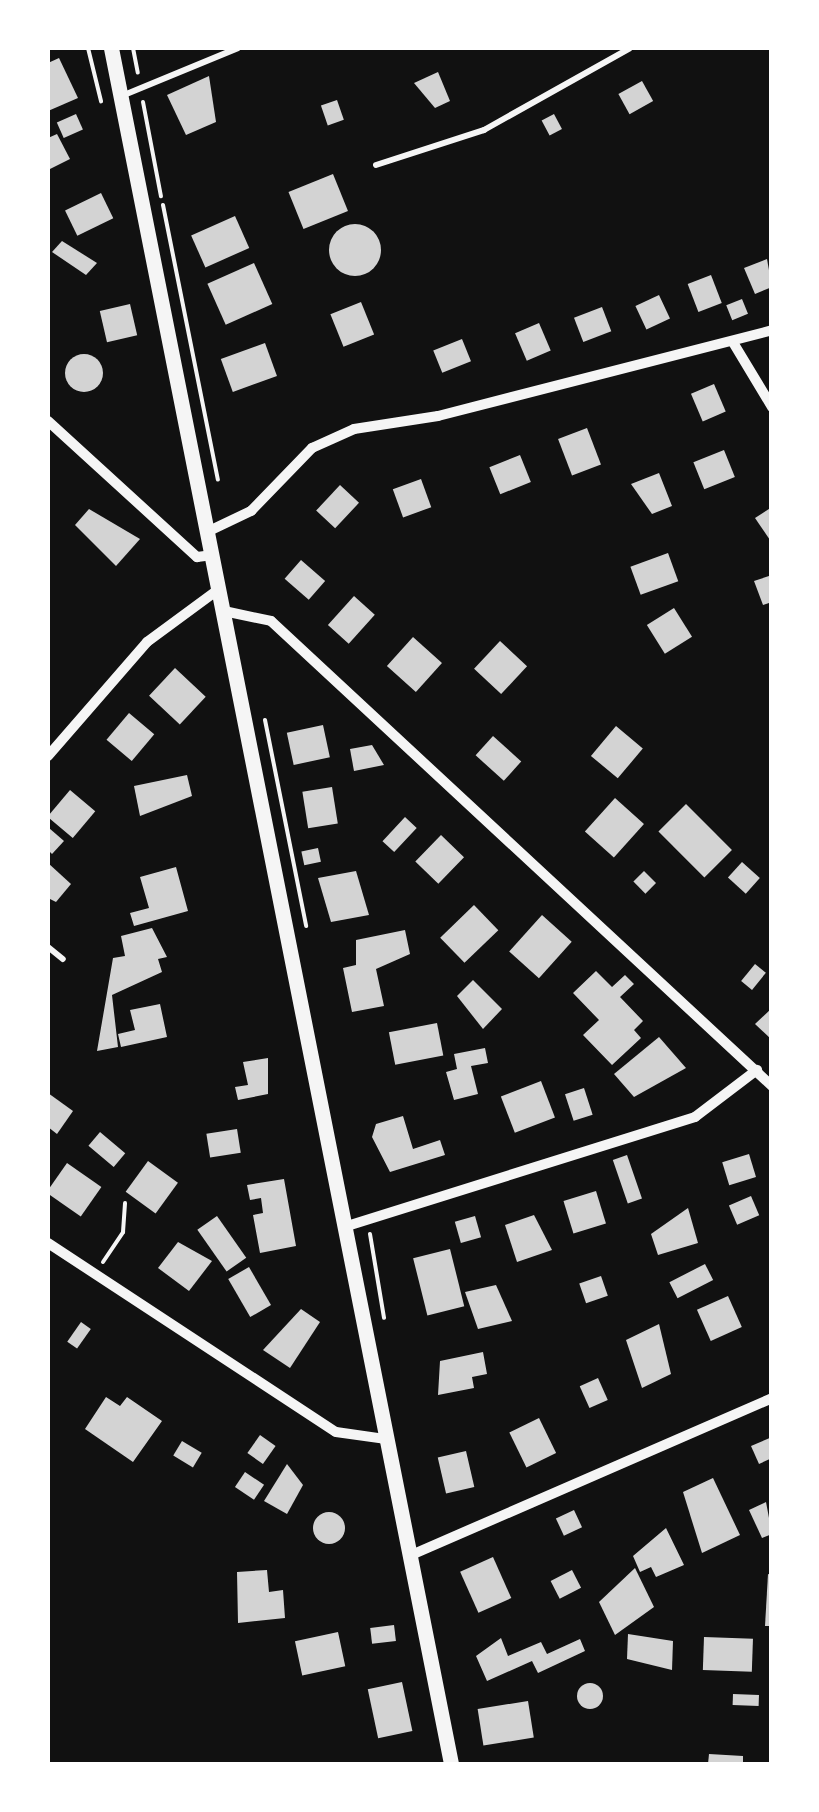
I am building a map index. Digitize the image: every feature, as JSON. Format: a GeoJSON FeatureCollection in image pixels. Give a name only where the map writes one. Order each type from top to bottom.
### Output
{"type":"FeatureCollection","features":[{"type":"Feature","properties":{"kind":"street"},"geometry":{"type":"LineString","coordinates":[[111,48],[450,1764]]}},
{"type":"Feature","properties":{"kind":"street"},"geometry":{"type":"LineString","coordinates":[[209,532],[227,529],[312,448],[354,428],[734,344],[772,330]]}},
{"type":"Feature","properties":{"kind":"street"},"geometry":{"type":"LineString","coordinates":[[734,344],[772,406]]}},
{"type":"Feature","properties":{"kind":"street"},"geometry":{"type":"LineString","coordinates":[[48,422],[197,557],[214,554]]}},
{"type":"Feature","properties":{"kind":"street"},"geometry":{"type":"LineString","coordinates":[[48,756],[161,628],[220,588]]}},
{"type":"Feature","properties":{"kind":"street"},"geometry":{"type":"LineString","coordinates":[[224,611],[271,620],[772,1086]]}},
{"type":"Feature","properties":{"kind":"street"},"geometry":{"type":"LineString","coordinates":[[344,1227],[694,1117],[757,1070]]}},
{"type":"Feature","properties":{"kind":"street"},"geometry":{"type":"LineString","coordinates":[[48,1243],[336,1432],[385,1440]]}},
{"type":"Feature","properties":{"kind":"street"},"geometry":{"type":"LineString","coordinates":[[409,1556],[772,1398]]}},
{"type":"Feature","properties":{"kind":"lane"},"geometry":{"type":"LineString","coordinates":[[120,96],[238,48]]}},
{"type":"Feature","properties":{"kind":"lane"},"geometry":{"type":"LineString","coordinates":[[376,165],[484,130],[630,48]]}},
{"type":"Feature","properties":{"kind":"lane"},"geometry":{"type":"LineString","coordinates":[[48,947],[63,959]]}},
{"type":"Feature","properties":{"kind":"path"},"geometry":{"type":"LineString","coordinates":[[94,1274],[123,1232],[125,1203]]}},
{"type":"Feature","properties":{"kind":"building"},"geometry":{"type":"Polygon","coordinates":[[[59,58],[78,98],[48,111],[48,63],[59,58]]]}},
{"type":"Feature","properties":{"kind":"building"},"geometry":{"type":"Polygon","coordinates":[[[438,72],[450,101],[435,108],[414,83],[438,72]]]}},
{"type":"Feature","properties":{"kind":"building"},"geometry":{"type":"Polygon","coordinates":[[[209,76],[216,122],[186,135],[167,95],[209,76]]]}},
{"type":"Feature","properties":{"kind":"building"},"geometry":{"type":"Polygon","coordinates":[[[642,81],[653,101],[630,114],[618,94],[642,81]]]}},
{"type":"Feature","properties":{"kind":"building"},"geometry":{"type":"Polygon","coordinates":[[[337,100],[344,120],[328,125],[321,106],[337,100]]]}},
{"type":"Feature","properties":{"kind":"building"},"geometry":{"type":"Polygon","coordinates":[[[76,114],[83,130],[64,138],[57,123],[76,114]]]}},
{"type":"Feature","properties":{"kind":"building"},"geometry":{"type":"Polygon","coordinates":[[[554,114],[562,129],[550,136],[542,121],[554,114]]]}},
{"type":"Feature","properties":{"kind":"building"},"geometry":{"type":"Polygon","coordinates":[[[57,134],[70,159],[48,170],[48,138],[57,134]]]}},
{"type":"Feature","properties":{"kind":"building"},"geometry":{"type":"Polygon","coordinates":[[[333,174],[348,211],[303,229],[288,192],[333,174]]]}},
{"type":"Feature","properties":{"kind":"building"},"geometry":{"type":"Polygon","coordinates":[[[101,193],[113,218],[77,236],[65,211],[101,193]]]}},
{"type":"Feature","properties":{"kind":"building"},"geometry":{"type":"Polygon","coordinates":[[[235,216],[249,248],[205,267],[191,236],[235,216]]]}},
{"type":"Feature","properties":{"kind":"building"},"geometry":{"type":"Polygon","coordinates":[[[355,224],[373,232],[381,250],[373,268],[355,276],[337,268],[329,250],[337,232],[355,224]]]}},
{"type":"Feature","properties":{"kind":"building"},"geometry":{"type":"Polygon","coordinates":[[[62,241],[97,263],[86,275],[52,252],[62,241]]]}},
{"type":"Feature","properties":{"kind":"building"},"geometry":{"type":"Polygon","coordinates":[[[767,259],[772,287],[755,294],[744,268],[767,259]]]}},
{"type":"Feature","properties":{"kind":"building"},"geometry":{"type":"Polygon","coordinates":[[[254,263],[272,304],[226,325],[207,284],[254,263]]]}},
{"type":"Feature","properties":{"kind":"building"},"geometry":{"type":"Polygon","coordinates":[[[711,275],[722,303],[698,312],[688,284],[711,275]]]}},
{"type":"Feature","properties":{"kind":"building"},"geometry":{"type":"Polygon","coordinates":[[[659,295],[670,319],[646,330],[635,306],[659,295]]]}},
{"type":"Feature","properties":{"kind":"building"},"geometry":{"type":"Polygon","coordinates":[[[742,299],[748,314],[732,320],[726,305],[742,299]]]}},
{"type":"Feature","properties":{"kind":"building"},"geometry":{"type":"Polygon","coordinates":[[[361,302],[374,334],[344,347],[330,314],[361,302]]]}},
{"type":"Feature","properties":{"kind":"building"},"geometry":{"type":"Polygon","coordinates":[[[130,304],[137,335],[107,342],[100,311],[130,304]]]}},
{"type":"Feature","properties":{"kind":"building"},"geometry":{"type":"Polygon","coordinates":[[[602,307],[611,331],[583,342],[574,318],[602,307]]]}},
{"type":"Feature","properties":{"kind":"building"},"geometry":{"type":"Polygon","coordinates":[[[539,323],[551,351],[527,361],[515,333],[539,323]]]}},
{"type":"Feature","properties":{"kind":"building"},"geometry":{"type":"Polygon","coordinates":[[[462,339],[471,361],[442,373],[433,351],[462,339]]]}},
{"type":"Feature","properties":{"kind":"building"},"geometry":{"type":"Polygon","coordinates":[[[265,343],[277,376],[233,392],[221,359],[265,343]]]}},
{"type":"Feature","properties":{"kind":"building"},"geometry":{"type":"Polygon","coordinates":[[[84,354],[98,359],[103,373],[98,387],[84,392],[70,387],[65,373],[70,359],[84,354]]]}},
{"type":"Feature","properties":{"kind":"building"},"geometry":{"type":"Polygon","coordinates":[[[714,384],[726,412],[703,421],[691,394],[714,384]]]}},
{"type":"Feature","properties":{"kind":"building"},"geometry":{"type":"Polygon","coordinates":[[[587,428],[601,464],[572,476],[558,439],[587,428]]]}},
{"type":"Feature","properties":{"kind":"building"},"geometry":{"type":"Polygon","coordinates":[[[724,450],[735,477],[704,489],[693,462],[724,450]]]}},
{"type":"Feature","properties":{"kind":"building"},"geometry":{"type":"Polygon","coordinates":[[[520,455],[531,482],[500,494],[489,467],[520,455]]]}},
{"type":"Feature","properties":{"kind":"building"},"geometry":{"type":"Polygon","coordinates":[[[659,473],[672,506],[652,514],[631,484],[659,473]]]}},
{"type":"Feature","properties":{"kind":"building"},"geometry":{"type":"Polygon","coordinates":[[[421,479],[431,507],[403,517],[393,489],[421,479]]]}},
{"type":"Feature","properties":{"kind":"building"},"geometry":{"type":"Polygon","coordinates":[[[340,485],[359,503],[335,528],[316,511],[340,485]]]}},
{"type":"Feature","properties":{"kind":"building"},"geometry":{"type":"Polygon","coordinates":[[[772,507],[772,543],[755,518],[772,507]]]}},
{"type":"Feature","properties":{"kind":"building"},"geometry":{"type":"Polygon","coordinates":[[[89,509],[140,539],[116,566],[75,525],[89,509]]]}},
{"type":"Feature","properties":{"kind":"building"},"geometry":{"type":"Polygon","coordinates":[[[668,553],[678,581],[641,595],[630,567],[668,553]]]}},
{"type":"Feature","properties":{"kind":"building"},"geometry":{"type":"Polygon","coordinates":[[[301,560],[325,581],[309,600],[285,579],[301,560]]]}},
{"type":"Feature","properties":{"kind":"building"},"geometry":{"type":"Polygon","coordinates":[[[772,575],[772,602],[763,605],[754,581],[772,575]]]}},
{"type":"Feature","properties":{"kind":"building"},"geometry":{"type":"Polygon","coordinates":[[[354,596],[375,615],[349,644],[328,625],[354,596]]]}},
{"type":"Feature","properties":{"kind":"building"},"geometry":{"type":"Polygon","coordinates":[[[674,608],[692,637],[665,654],[647,625],[674,608]]]}},
{"type":"Feature","properties":{"kind":"building"},"geometry":{"type":"Polygon","coordinates":[[[413,637],[442,663],[416,692],[387,666],[413,637]]]}},
{"type":"Feature","properties":{"kind":"building"},"geometry":{"type":"Polygon","coordinates":[[[500,641],[527,666],[501,694],[474,669],[500,641]]]}},
{"type":"Feature","properties":{"kind":"building"},"geometry":{"type":"Polygon","coordinates":[[[175,668],[206,697],[180,724],[149,696],[175,668]]]}},
{"type":"Feature","properties":{"kind":"building"},"geometry":{"type":"Polygon","coordinates":[[[129,713],[154,734],[132,761],[107,740],[129,713]]]}},
{"type":"Feature","properties":{"kind":"building"},"geometry":{"type":"Polygon","coordinates":[[[323,725],[330,757],[294,765],[287,733],[323,725]]]}},
{"type":"Feature","properties":{"kind":"building"},"geometry":{"type":"Polygon","coordinates":[[[616,726],[643,748],[618,778],[591,756],[616,726]]]}},
{"type":"Feature","properties":{"kind":"building"},"geometry":{"type":"Polygon","coordinates":[[[493,736],[521,761],[504,781],[476,755],[493,736]]]}},
{"type":"Feature","properties":{"kind":"building"},"geometry":{"type":"Polygon","coordinates":[[[372,745],[384,765],[354,771],[350,749],[372,745]]]}},
{"type":"Feature","properties":{"kind":"building"},"geometry":{"type":"Polygon","coordinates":[[[187,775],[192,796],[140,816],[134,786],[187,775]]]}},
{"type":"Feature","properties":{"kind":"building"},"geometry":{"type":"Polygon","coordinates":[[[332,787],[338,824],[308,828],[302,792],[332,787]]]}},
{"type":"Feature","properties":{"kind":"building"},"geometry":{"type":"Polygon","coordinates":[[[70,790],[95,811],[73,838],[48,817],[70,790]]]}},
{"type":"Feature","properties":{"kind":"building"},"geometry":{"type":"Polygon","coordinates":[[[615,798],[644,824],[614,858],[585,831],[615,798]]]}},
{"type":"Feature","properties":{"kind":"building"},"geometry":{"type":"Polygon","coordinates":[[[686,804],[732,850],[704,878],[658,832],[686,804]]]}},
{"type":"Feature","properties":{"kind":"building"},"geometry":{"type":"Polygon","coordinates":[[[405,817],[417,828],[394,852],[382,841],[405,817]]]}},
{"type":"Feature","properties":{"kind":"building"},"geometry":{"type":"Polygon","coordinates":[[[49,828],[64,841],[52,854],[48,850],[49,828]]]}},
{"type":"Feature","properties":{"kind":"building"},"geometry":{"type":"Polygon","coordinates":[[[441,835],[464,857],[438,884],[415,862],[441,835]]]}},
{"type":"Feature","properties":{"kind":"building"},"geometry":{"type":"Polygon","coordinates":[[[318,848],[321,862],[304,865],[301,852],[318,848]]]}},
{"type":"Feature","properties":{"kind":"building"},"geometry":{"type":"Polygon","coordinates":[[[742,862],[760,878],[746,894],[728,878],[742,862]]]}},
{"type":"Feature","properties":{"kind":"building"},"geometry":{"type":"Polygon","coordinates":[[[48,863],[71,884],[56,902],[48,898],[48,863]]]}},
{"type":"Feature","properties":{"kind":"building"},"geometry":{"type":"Polygon","coordinates":[[[176,867],[188,911],[134,926],[130,913],[149,908],[140,877],[176,867]]]}},
{"type":"Feature","properties":{"kind":"building"},"geometry":{"type":"Polygon","coordinates":[[[356,871],[369,915],[331,922],[318,878],[356,871]]]}},
{"type":"Feature","properties":{"kind":"building"},"geometry":{"type":"Polygon","coordinates":[[[644,871],[656,883],[645,894],[633,882],[644,871]]]}},
{"type":"Feature","properties":{"kind":"building"},"geometry":{"type":"Polygon","coordinates":[[[474,905],[498,930],[465,963],[440,938],[474,905]]]}},
{"type":"Feature","properties":{"kind":"building"},"geometry":{"type":"Polygon","coordinates":[[[542,915],[572,942],[539,978],[509,951],[542,915]]]}},
{"type":"Feature","properties":{"kind":"building"},"geometry":{"type":"Polygon","coordinates":[[[152,928],[167,957],[158,959],[162,972],[112,995],[118,1047],[97,1051],[113,958],[125,956],[121,936],[152,928]]]}},
{"type":"Feature","properties":{"kind":"building"},"geometry":{"type":"Polygon","coordinates":[[[405,930],[410,954],[376,969],[384,1006],[352,1012],[343,968],[356,965],[356,940],[405,930]]]}},
{"type":"Feature","properties":{"kind":"building"},"geometry":{"type":"Polygon","coordinates":[[[755,964],[766,973],[752,990],[741,981],[755,964]]]}},
{"type":"Feature","properties":{"kind":"building"},"geometry":{"type":"Polygon","coordinates":[[[596,971],[612,987],[625,975],[634,984],[620,997],[643,1021],[634,1030],[641,1038],[612,1065],[583,1035],[599,1020],[573,993],[596,971]]]}},
{"type":"Feature","properties":{"kind":"building"},"geometry":{"type":"Polygon","coordinates":[[[473,980],[502,1009],[483,1029],[457,996],[473,980]]]}},
{"type":"Feature","properties":{"kind":"building"},"geometry":{"type":"Polygon","coordinates":[[[160,1004],[167,1037],[121,1047],[118,1034],[135,1030],[130,1010],[160,1004]]]}},
{"type":"Feature","properties":{"kind":"building"},"geometry":{"type":"Polygon","coordinates":[[[772,1008],[772,1040],[755,1024],[772,1008]]]}},
{"type":"Feature","properties":{"kind":"building"},"geometry":{"type":"Polygon","coordinates":[[[437,1023],[443,1055],[395,1065],[389,1032],[437,1023]]]}},
{"type":"Feature","properties":{"kind":"building"},"geometry":{"type":"Polygon","coordinates":[[[659,1037],[686,1068],[634,1097],[614,1074],[659,1037]]]}},
{"type":"Feature","properties":{"kind":"building"},"geometry":{"type":"Polygon","coordinates":[[[485,1048],[488,1063],[471,1066],[478,1094],[454,1100],[446,1072],[457,1069],[454,1054],[485,1048]]]}},
{"type":"Feature","properties":{"kind":"building"},"geometry":{"type":"Polygon","coordinates":[[[268,1058],[268,1094],[238,1100],[235,1087],[248,1085],[243,1062],[268,1058]]]}},
{"type":"Feature","properties":{"kind":"building"},"geometry":{"type":"Polygon","coordinates":[[[541,1081],[555,1117],[515,1133],[501,1096],[541,1081]]]}},
{"type":"Feature","properties":{"kind":"building"},"geometry":{"type":"Polygon","coordinates":[[[584,1088],[593,1115],[574,1121],[565,1094],[584,1088]]]}},
{"type":"Feature","properties":{"kind":"building"},"geometry":{"type":"Polygon","coordinates":[[[48,1093],[73,1111],[57,1134],[48,1127],[48,1093]]]}},
{"type":"Feature","properties":{"kind":"building"},"geometry":{"type":"Polygon","coordinates":[[[403,1116],[413,1149],[440,1140],[445,1155],[390,1172],[372,1137],[376,1124],[403,1116]]]}},
{"type":"Feature","properties":{"kind":"building"},"geometry":{"type":"Polygon","coordinates":[[[237,1129],[241,1153],[210,1158],[206,1134],[237,1129]]]}},
{"type":"Feature","properties":{"kind":"building"},"geometry":{"type":"Polygon","coordinates":[[[100,1132],[125,1153],[114,1167],[88,1146],[100,1132]]]}},
{"type":"Feature","properties":{"kind":"building"},"geometry":{"type":"Polygon","coordinates":[[[749,1154],[756,1177],[729,1185],[722,1162],[749,1154]]]}},
{"type":"Feature","properties":{"kind":"building"},"geometry":{"type":"Polygon","coordinates":[[[627,1155],[642,1198],[628,1203],[613,1160],[627,1155]]]}},
{"type":"Feature","properties":{"kind":"building"},"geometry":{"type":"Polygon","coordinates":[[[148,1161],[178,1183],[156,1213],[126,1192],[148,1161]]]}},
{"type":"Feature","properties":{"kind":"building"},"geometry":{"type":"Polygon","coordinates":[[[67,1163],[101,1187],[81,1217],[48,1194],[67,1163]]]}},
{"type":"Feature","properties":{"kind":"building"},"geometry":{"type":"Polygon","coordinates":[[[284,1179],[296,1246],[260,1253],[253,1215],[263,1213],[261,1198],[250,1200],[247,1185],[284,1179]]]}},
{"type":"Feature","properties":{"kind":"building"},"geometry":{"type":"Polygon","coordinates":[[[596,1191],[606,1224],[573,1233],[563,1201],[596,1191]]]}},
{"type":"Feature","properties":{"kind":"building"},"geometry":{"type":"Polygon","coordinates":[[[751,1196],[759,1215],[737,1225],[729,1205],[751,1196]]]}},
{"type":"Feature","properties":{"kind":"building"},"geometry":{"type":"Polygon","coordinates":[[[688,1208],[698,1243],[658,1255],[651,1234],[688,1208]]]}},
{"type":"Feature","properties":{"kind":"building"},"geometry":{"type":"Polygon","coordinates":[[[534,1215],[552,1250],[517,1262],[505,1225],[534,1215]]]}},
{"type":"Feature","properties":{"kind":"building"},"geometry":{"type":"Polygon","coordinates":[[[217,1216],[246,1258],[227,1272],[197,1230],[217,1216]]]}},
{"type":"Feature","properties":{"kind":"building"},"geometry":{"type":"Polygon","coordinates":[[[475,1216],[481,1237],[461,1243],[455,1222],[475,1216]]]}},
{"type":"Feature","properties":{"kind":"building"},"geometry":{"type":"Polygon","coordinates":[[[178,1242],[212,1261],[189,1291],[158,1268],[178,1242]]]}},
{"type":"Feature","properties":{"kind":"building"},"geometry":{"type":"Polygon","coordinates":[[[450,1249],[464,1306],[427,1315],[413,1258],[450,1249]]]}},
{"type":"Feature","properties":{"kind":"building"},"geometry":{"type":"Polygon","coordinates":[[[705,1264],[713,1280],[678,1298],[669,1282],[705,1264]]]}},
{"type":"Feature","properties":{"kind":"building"},"geometry":{"type":"Polygon","coordinates":[[[249,1267],[271,1305],[250,1317],[228,1279],[249,1267]]]}},
{"type":"Feature","properties":{"kind":"building"},"geometry":{"type":"Polygon","coordinates":[[[601,1276],[608,1296],[586,1303],[579,1283],[601,1276]]]}},
{"type":"Feature","properties":{"kind":"building"},"geometry":{"type":"Polygon","coordinates":[[[496,1285],[512,1321],[478,1329],[465,1292],[496,1285]]]}},
{"type":"Feature","properties":{"kind":"building"},"geometry":{"type":"Polygon","coordinates":[[[728,1296],[742,1327],[711,1341],[697,1310],[728,1296]]]}},
{"type":"Feature","properties":{"kind":"building"},"geometry":{"type":"Polygon","coordinates":[[[301,1309],[320,1322],[290,1368],[263,1350],[301,1309]]]}},
{"type":"Feature","properties":{"kind":"building"},"geometry":{"type":"Polygon","coordinates":[[[81,1322],[91,1329],[77,1349],[67,1342],[81,1322]]]}},
{"type":"Feature","properties":{"kind":"building"},"geometry":{"type":"Polygon","coordinates":[[[659,1324],[671,1374],[642,1388],[626,1340],[659,1324]]]}},
{"type":"Feature","properties":{"kind":"building"},"geometry":{"type":"Polygon","coordinates":[[[483,1352],[487,1374],[472,1377],[474,1388],[438,1395],[440,1361],[483,1352]]]}},
{"type":"Feature","properties":{"kind":"building"},"geometry":{"type":"Polygon","coordinates":[[[598,1378],[608,1400],[589,1408],[580,1386],[598,1378]]]}},
{"type":"Feature","properties":{"kind":"building"},"geometry":{"type":"Polygon","coordinates":[[[106,1397],[120,1406],[127,1397],[162,1421],[133,1462],[85,1429],[106,1397]]]}},
{"type":"Feature","properties":{"kind":"building"},"geometry":{"type":"Polygon","coordinates":[[[539,1418],[556,1453],[526,1468],[509,1432],[539,1418]]]}},
{"type":"Feature","properties":{"kind":"building"},"geometry":{"type":"Polygon","coordinates":[[[260,1435],[276,1446],[263,1464],[247,1453],[260,1435]]]}},
{"type":"Feature","properties":{"kind":"building"},"geometry":{"type":"Polygon","coordinates":[[[772,1437],[772,1458],[759,1464],[751,1446],[772,1437]]]}},
{"type":"Feature","properties":{"kind":"building"},"geometry":{"type":"Polygon","coordinates":[[[182,1441],[202,1453],[193,1467],[173,1456],[182,1441]]]}},
{"type":"Feature","properties":{"kind":"building"},"geometry":{"type":"Polygon","coordinates":[[[466,1451],[474,1487],[446,1494],[438,1458],[466,1451]]]}},
{"type":"Feature","properties":{"kind":"building"},"geometry":{"type":"Polygon","coordinates":[[[287,1464],[303,1485],[287,1514],[264,1501],[287,1464]]]}},
{"type":"Feature","properties":{"kind":"building"},"geometry":{"type":"Polygon","coordinates":[[[245,1472],[264,1485],[254,1500],[235,1487],[245,1472]]]}},
{"type":"Feature","properties":{"kind":"building"},"geometry":{"type":"Polygon","coordinates":[[[713,1478],[740,1535],[702,1553],[683,1492],[713,1478]]]}},
{"type":"Feature","properties":{"kind":"building"},"geometry":{"type":"Polygon","coordinates":[[[766,1502],[772,1534],[762,1538],[749,1510],[766,1502]]]}},
{"type":"Feature","properties":{"kind":"building"},"geometry":{"type":"Polygon","coordinates":[[[574,1510],[582,1527],[564,1536],[556,1518],[574,1510]]]}},
{"type":"Feature","properties":{"kind":"building"},"geometry":{"type":"Polygon","coordinates":[[[329,1512],[341,1516],[345,1528],[341,1540],[329,1544],[317,1540],[313,1528],[317,1516],[329,1512]]]}},
{"type":"Feature","properties":{"kind":"building"},"geometry":{"type":"Polygon","coordinates":[[[666,1528],[684,1565],[656,1577],[651,1567],[640,1572],[633,1556],[666,1528]]]}},
{"type":"Feature","properties":{"kind":"building"},"geometry":{"type":"Polygon","coordinates":[[[493,1557],[511,1598],[478,1613],[460,1572],[493,1557]]]}},
{"type":"Feature","properties":{"kind":"building"},"geometry":{"type":"Polygon","coordinates":[[[635,1568],[654,1607],[615,1635],[599,1602],[635,1568]]]}},
{"type":"Feature","properties":{"kind":"building"},"geometry":{"type":"Polygon","coordinates":[[[267,1570],[269,1592],[283,1590],[285,1618],[238,1623],[237,1572],[267,1570]]]}},
{"type":"Feature","properties":{"kind":"building"},"geometry":{"type":"Polygon","coordinates":[[[572,1570],[581,1588],[560,1599],[551,1581],[572,1570]]]}},
{"type":"Feature","properties":{"kind":"building"},"geometry":{"type":"Polygon","coordinates":[[[768,1574],[772,1575],[772,1626],[765,1626],[768,1574]]]}},
{"type":"Feature","properties":{"kind":"building"},"geometry":{"type":"Polygon","coordinates":[[[394,1625],[396,1641],[372,1644],[370,1628],[394,1625]]]}},
{"type":"Feature","properties":{"kind":"building"},"geometry":{"type":"Polygon","coordinates":[[[338,1632],[345,1666],[302,1675],[295,1641],[338,1632]]]}},
{"type":"Feature","properties":{"kind":"building"},"geometry":{"type":"Polygon","coordinates":[[[628,1634],[673,1641],[672,1670],[627,1659],[628,1634]]]}},
{"type":"Feature","properties":{"kind":"building"},"geometry":{"type":"Polygon","coordinates":[[[704,1637],[753,1639],[752,1672],[703,1670],[704,1637]]]}},
{"type":"Feature","properties":{"kind":"building"},"geometry":{"type":"Polygon","coordinates":[[[501,1638],[508,1656],[541,1642],[547,1654],[580,1639],[585,1651],[538,1673],[532,1661],[487,1681],[476,1656],[501,1638]]]}},
{"type":"Feature","properties":{"kind":"building"},"geometry":{"type":"Polygon","coordinates":[[[402,1682],[412,1731],[378,1738],[368,1689],[402,1682]]]}},
{"type":"Feature","properties":{"kind":"building"},"geometry":{"type":"Polygon","coordinates":[[[590,1683],[599,1687],[603,1696],[599,1705],[590,1709],[581,1705],[577,1696],[581,1687],[590,1683]]]}},
{"type":"Feature","properties":{"kind":"building"},"geometry":{"type":"Polygon","coordinates":[[[733,1694],[759,1695],[759,1706],[733,1705],[733,1694]]]}},
{"type":"Feature","properties":{"kind":"building"},"geometry":{"type":"Polygon","coordinates":[[[528,1701],[534,1738],[483,1746],[478,1709],[528,1701]]]}},
{"type":"Feature","properties":{"kind":"building"},"geometry":{"type":"Polygon","coordinates":[[[709,1754],[743,1756],[743,1764],[708,1764],[709,1754]]]}}]}
